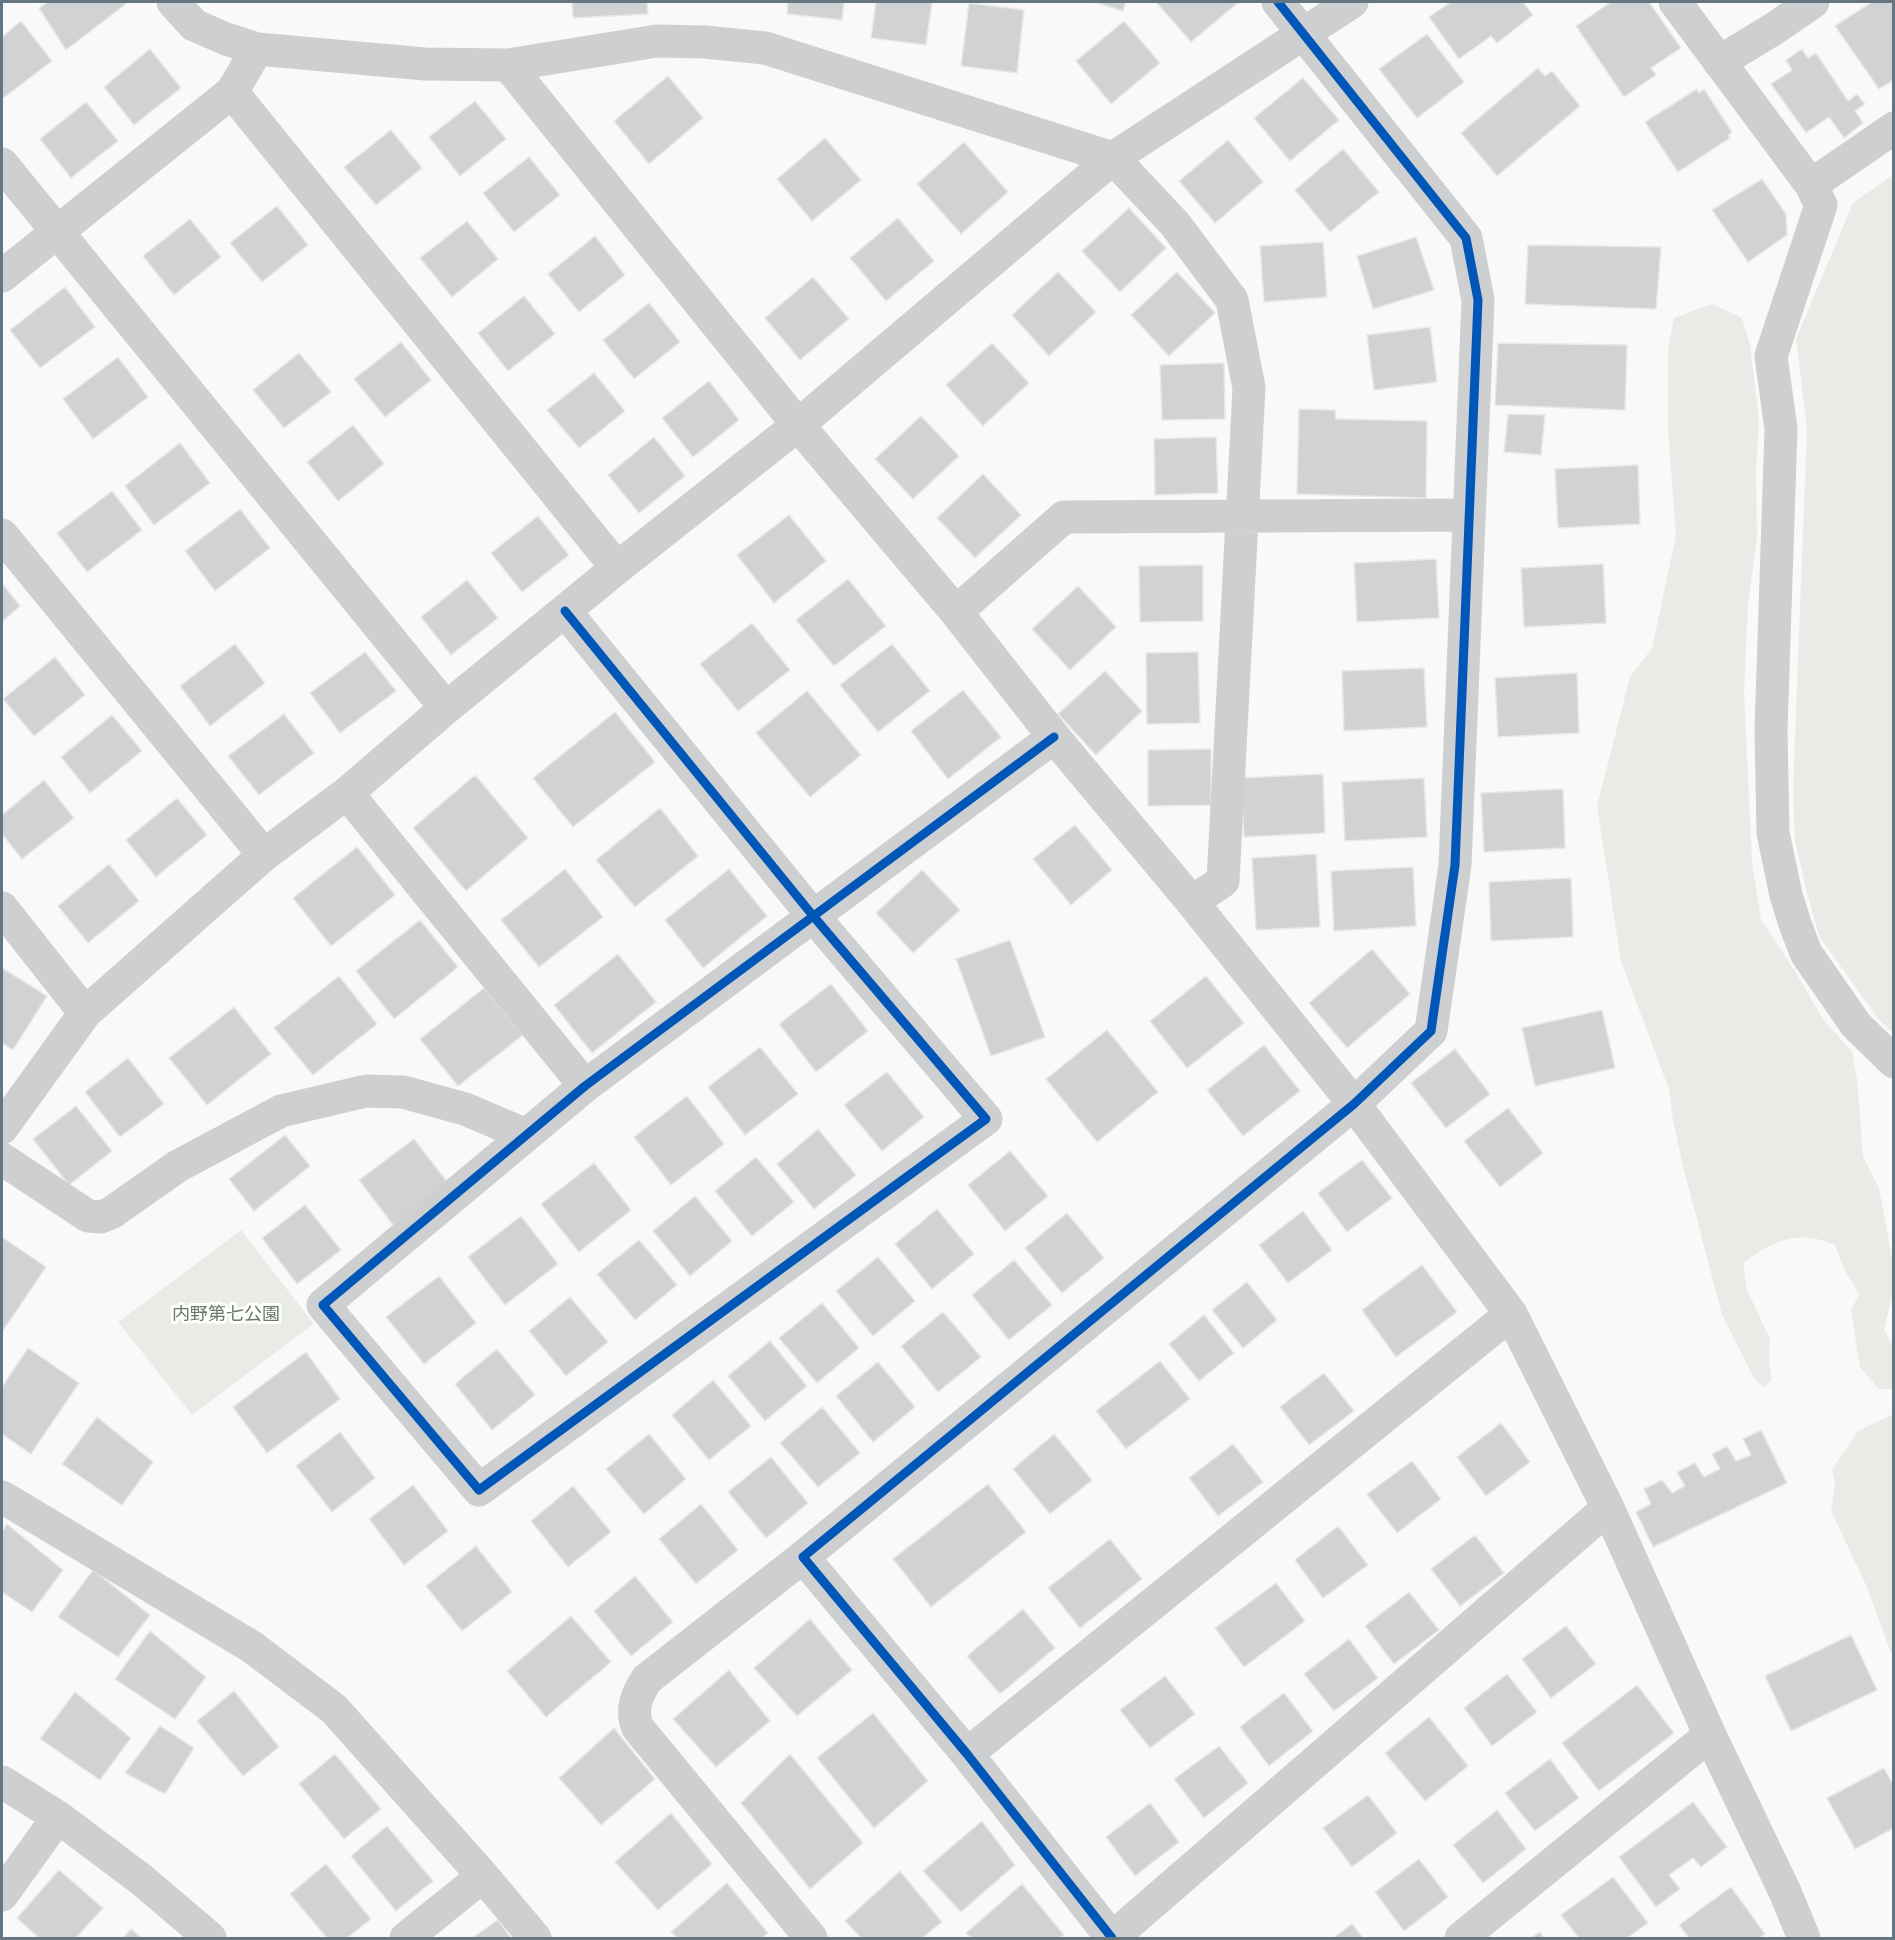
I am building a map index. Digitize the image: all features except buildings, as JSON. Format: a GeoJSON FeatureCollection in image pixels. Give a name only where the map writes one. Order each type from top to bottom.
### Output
{"type":"FeatureCollection","features":[{"type":"Feature","properties":{"kind":"street"},"geometry":{"type":"LineString","coordinates":[[173,2],[194,25],[257,49],[425,64],[508,65],[657,41],[705,42],[765,48],[1113,158],[1175,224],[1232,300],[1249,388],[1223,881],[1192,902]]}},
{"type":"Feature","properties":{"kind":"street"},"geometry":{"type":"LineString","coordinates":[[811,1938],[638,1728],[634,1719],[637,1696],[647,1679],[803,1557],[1354,1104],[1431,1031],[1455,865],[1478,300],[1466,238],[1278,2]]}},
{"type":"Feature","properties":{"kind":"street"},"geometry":{"type":"LineString","coordinates":[[2,1128],[85,1013],[264,855],[347,793],[446,708],[617,568],[798,425],[1113,158],[1353,2]]}},
{"type":"Feature","properties":{"kind":"street"},"geometry":{"type":"LineString","coordinates":[[1675,2],[1811,185],[1821,205],[1771,356],[1781,429],[1771,730],[1773,833],[1786,895],[1794,924],[1806,953],[1856,1025],[1893,1062]]}},
{"type":"Feature","properties":{"kind":"street"},"geometry":{"type":"LineString","coordinates":[[1719,62],[1813,2]]}},
{"type":"Feature","properties":{"kind":"street"},"geometry":{"type":"LineString","coordinates":[[2,276],[232,92],[257,49]]}},
{"type":"Feature","properties":{"kind":"street"},"geometry":{"type":"LineString","coordinates":[[508,65],[798,425],[956,612],[1054,737],[1192,902],[1354,1104],[1511,1314],[1608,1508],[1804,1938]]}},
{"type":"Feature","properties":{"kind":"street"},"geometry":{"type":"LineString","coordinates":[[232,92],[617,568]]}},
{"type":"Feature","properties":{"kind":"street"},"geometry":{"type":"LineString","coordinates":[[1811,185],[1893,128]]}},
{"type":"Feature","properties":{"kind":"street"},"geometry":{"type":"LineString","coordinates":[[2,164],[446,708]]}},
{"type":"Feature","properties":{"kind":"street"},"geometry":{"type":"LineString","coordinates":[[956,612],[1064,517],[1469,515]]}},
{"type":"Feature","properties":{"kind":"street"},"geometry":{"type":"LineString","coordinates":[[2,535],[264,855]]}},
{"type":"Feature","properties":{"kind":"street"},"geometry":{"type":"LineString","coordinates":[[566,611],[814,917],[986,1119],[479,1490],[322,1305],[585,1086],[814,917],[1054,737]]}},
{"type":"Feature","properties":{"kind":"street"},"geometry":{"type":"LineString","coordinates":[[347,793],[585,1086]]}},
{"type":"Feature","properties":{"kind":"street"},"geometry":{"type":"LineString","coordinates":[[2,908],[85,1013]]}},
{"type":"Feature","properties":{"kind":"street"},"geometry":{"type":"LineString","coordinates":[[2,1159],[88,1216],[101,1217],[111,1213],[178,1166],[281,1111],[366,1091],[404,1092],[465,1109],[526,1135]]}},
{"type":"Feature","properties":{"kind":"street"},"geometry":{"type":"LineString","coordinates":[[967,1754],[1511,1314]]}},
{"type":"Feature","properties":{"kind":"street"},"geometry":{"type":"LineString","coordinates":[[2,1497],[252,1647],[334,1709],[483,1876],[535,1938]]}},
{"type":"Feature","properties":{"kind":"street"},"geometry":{"type":"LineString","coordinates":[[803,1557],[967,1754],[1112,1938],[1608,1508]]}},
{"type":"Feature","properties":{"kind":"street"},"geometry":{"type":"LineString","coordinates":[[1461,1938],[1710,1735]]}},
{"type":"Feature","properties":{"kind":"street"},"geometry":{"type":"LineString","coordinates":[[2,1782],[58,1817],[142,1880],[210,1938]]}},
{"type":"Feature","properties":{"kind":"street"},"geometry":{"type":"LineString","coordinates":[[2,1895],[58,1817]]}},
{"type":"Feature","properties":{"kind":"street"},"geometry":{"type":"LineString","coordinates":[[406,1938],[483,1876]]}},
{"type":"Feature","properties":{"kind":"green space"},"geometry":{"type":"Polygon","coordinates":[[[1893,175],[1893,1033],[1879,1020],[1819,936],[1795,841],[1793,790],[1807,429],[1796,339],[1853,203],[1893,175]]]}},
{"type":"Feature","properties":{"kind":"green space"},"geometry":{"type":"Polygon","coordinates":[[[1712,304],[1742,318],[1750,345],[1759,421],[1756,471],[1757,536],[1748,604],[1744,691],[1752,863],[1761,920],[1795,971],[1822,1018],[1852,1052],[1857,1079],[1863,1157],[1879,1188],[1893,1264],[1893,1292],[1884,1330],[1893,1347],[1893,1389],[1879,1389],[1860,1367],[1851,1311],[1859,1294],[1844,1269],[1835,1245],[1810,1238],[1787,1239],[1776,1243],[1743,1263],[1747,1290],[1770,1339],[1769,1363],[1772,1379],[1764,1387],[1754,1378],[1722,1315],[1683,1166],[1669,1089],[1621,961],[1597,806],[1630,677],[1652,648],[1676,536],[1668,429],[1668,350],[1674,318],[1712,304]]]}},
{"type":"Feature","properties":{"kind":"green space","name":"内野第七公園"},"geometry":{"type":"Polygon","coordinates":[[[241,1230],[314,1324],[192,1415],[118,1322],[241,1230]]]}},
{"type":"Feature","properties":{"kind":"green space"},"geometry":{"type":"Polygon","coordinates":[[[1893,1414],[1893,1658],[1866,1585],[1831,1511],[1835,1484],[1832,1469],[1858,1431],[1893,1414]]]}},
{"type":"Feature","properties":{"kind":"cycle path"},"geometry":{"type":"LineString","coordinates":[[1112,1938],[967,1754],[803,1557],[1354,1104],[1431,1031],[1455,865],[1478,300],[1466,238],[1278,2]]}},
{"type":"Feature","properties":{"kind":"cycle path"},"geometry":{"type":"LineString","coordinates":[[565,611],[814,917],[986,1119],[479,1490],[323,1305],[585,1086],[1054,737]]}}]}
